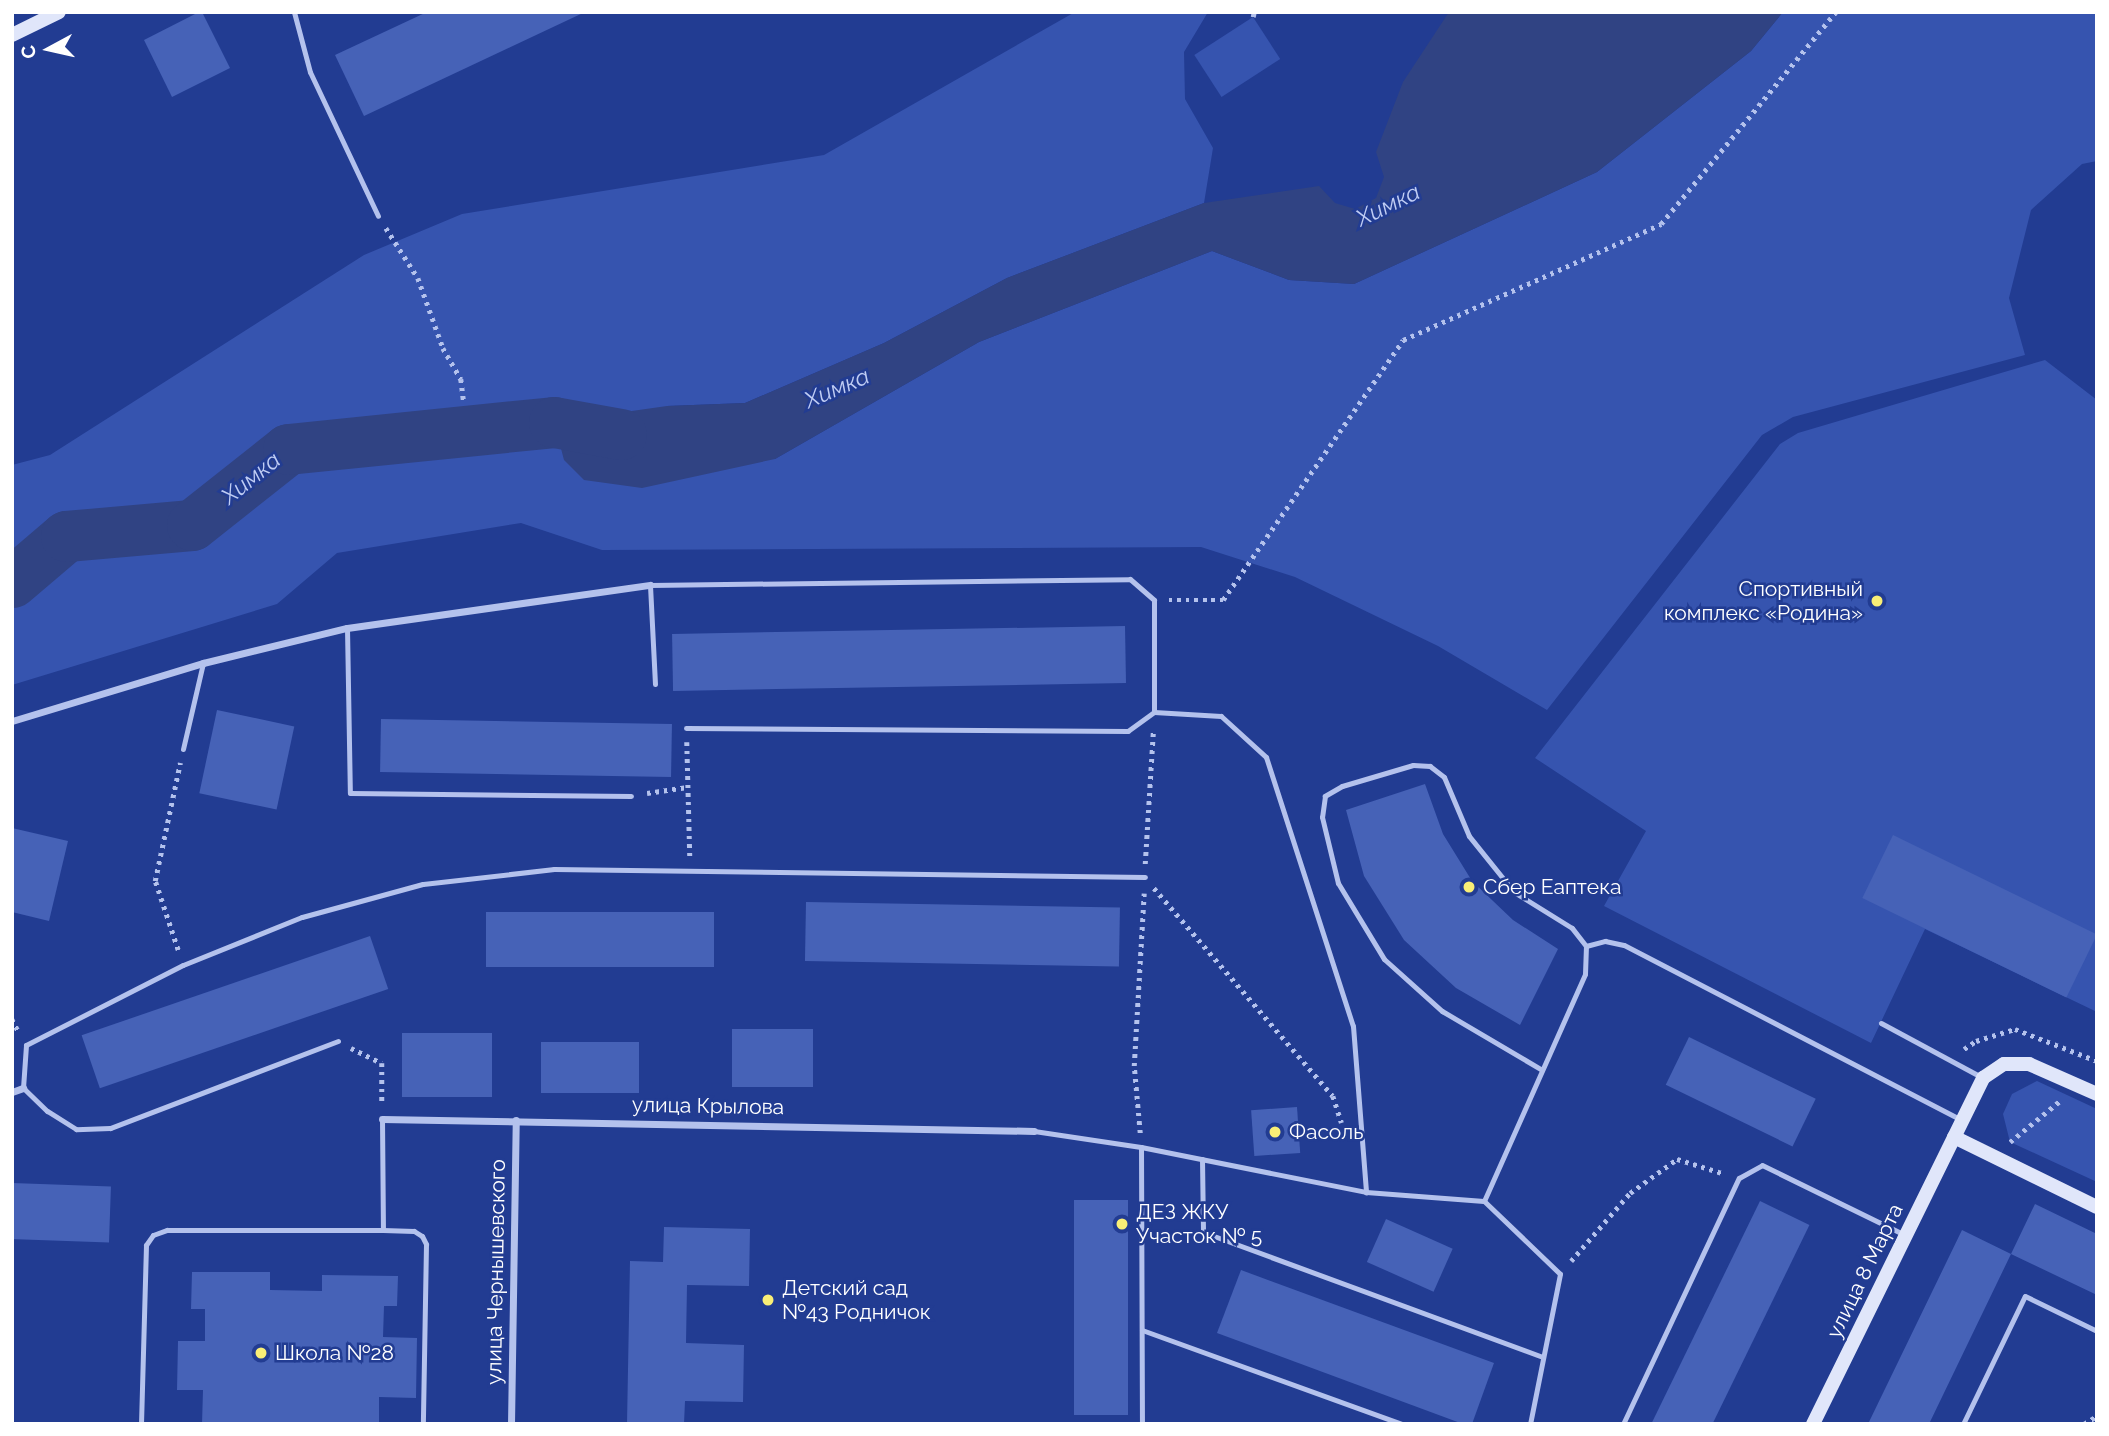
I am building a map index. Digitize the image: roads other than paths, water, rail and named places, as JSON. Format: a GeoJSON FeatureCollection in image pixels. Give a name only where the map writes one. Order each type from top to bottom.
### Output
{"type":"FeatureCollection","features":[{"type":"Feature","properties":{"kind":"street"},"geometry":{"type":"LineString","coordinates":[[12,35],[59,12]]}},
{"type":"Feature","properties":{"kind":"street"},"geometry":{"type":"LineString","coordinates":[[12,721],[203,663],[347,628],[650,585]]}},
{"type":"Feature","properties":{"kind":"street"},"geometry":{"type":"LineString","coordinates":[[1983,1078],[2004,1064],[2029,1064],[2097,1094]]}},
{"type":"Feature","properties":{"kind":"street","name":"улица 8 Марта"},"geometry":{"type":"LineString","coordinates":[[1813,1424],[1983,1078]]}},
{"type":"Feature","properties":{"kind":"street"},"geometry":{"type":"LineString","coordinates":[[12,1093],[23,1088]]}},
{"type":"Feature","properties":{"kind":"street","name":"улица Крылова"},"geometry":{"type":"LineString","coordinates":[[382,1119],[1034,1131]]}},
{"type":"Feature","properties":{"kind":"street","name":"улица Чернышевского"},"geometry":{"type":"LineString","coordinates":[[511,1424],[516,1120]]}},
{"type":"Feature","properties":{"kind":"street"},"geometry":{"type":"LineString","coordinates":[[1954,1138],[2097,1208]]}},
{"type":"Feature","properties":{"kind":"lane"},"geometry":{"type":"LineString","coordinates":[[294,12],[310,72],[378,216]]}},
{"type":"Feature","properties":{"kind":"lane"},"geometry":{"type":"LineString","coordinates":[[655,684],[650,585],[1130,579],[1154,600],[1154,712]]}},
{"type":"Feature","properties":{"kind":"lane"},"geometry":{"type":"LineString","coordinates":[[347,628],[350,793],[631,796]]}},
{"type":"Feature","properties":{"kind":"lane"},"geometry":{"type":"LineString","coordinates":[[183,749],[203,663]]}},
{"type":"Feature","properties":{"kind":"lane"},"geometry":{"type":"LineString","coordinates":[[686,728],[1128,731],[1154,712],[1221,716],[1266,757],[1353,1026],[1366,1192]]}},
{"type":"Feature","properties":{"kind":"lane"},"geometry":{"type":"LineString","coordinates":[[1484,1201],[1585,974],[1586,946],[1572,928],[1514,892],[1469,836],[1444,777],[1430,766],[1413,765],[1342,786],[1325,796],[1322,817],[1338,883],[1384,960],[1442,1011],[1542,1070]]}},
{"type":"Feature","properties":{"kind":"lane"},"geometry":{"type":"LineString","coordinates":[[338,1041],[110,1128],[76,1129],[47,1111],[23,1088],[26,1045],[183,965],[302,917],[423,884],[554,869],[1145,877]]}},
{"type":"Feature","properties":{"kind":"lane"},"geometry":{"type":"LineString","coordinates":[[1586,946],[1605,941],[1624,945],[1963,1121]]}},
{"type":"Feature","properties":{"kind":"lane"},"geometry":{"type":"LineString","coordinates":[[1881,1023],[1983,1078]]}},
{"type":"Feature","properties":{"kind":"lane"},"geometry":{"type":"LineString","coordinates":[[382,1119],[383,1230]]}},
{"type":"Feature","properties":{"kind":"lane"},"geometry":{"type":"LineString","coordinates":[[1034,1131],[1141,1147],[1366,1192],[1484,1201],[1560,1274],[1530,1424]]}},
{"type":"Feature","properties":{"kind":"lane"},"geometry":{"type":"LineString","coordinates":[[1141,1147],[1142,1424]]}},
{"type":"Feature","properties":{"kind":"lane"},"geometry":{"type":"LineString","coordinates":[[1202,1159],[1203,1232],[1543,1357]]}},
{"type":"Feature","properties":{"kind":"lane"},"geometry":{"type":"LineString","coordinates":[[1623,1424],[1739,1178],[1762,1165],[1906,1236]]}},
{"type":"Feature","properties":{"kind":"lane"},"geometry":{"type":"LineString","coordinates":[[141,1424],[146,1245],[153,1235],[167,1230],[383,1230],[414,1231],[422,1236],[426,1244],[423,1424]]}},
{"type":"Feature","properties":{"kind":"lane"},"geometry":{"type":"LineString","coordinates":[[1963,1424],[2025,1296],[2097,1331]]}},
{"type":"Feature","properties":{"kind":"lane"},"geometry":{"type":"LineString","coordinates":[[1142,1330],[1401,1424]]}},
{"type":"Feature","properties":{"kind":"water"},"geometry":{"type":"Polygon","coordinates":[[[1449,12],[1783,12],[1751,51],[1597,172],[1354,284],[1289,280],[1212,251],[979,342],[775,459],[642,488],[584,480],[564,460],[554,422],[667,406],[745,403],[884,343],[1007,278],[1204,203],[1319,186],[1335,203],[1355,209],[1376,198],[1384,177],[1376,152],[1403,82],[1449,12]]]}},
{"type":"Feature","properties":{"kind":"waterway","name":"Химка"},"geometry":{"type":"LineString","coordinates":[[12,582],[66,536],[192,525],[288,449],[554,422],[621,434]]}},
{"type":"Feature","properties":{"kind":"place","name":"Спортивный комплекс «Родина»"},"geometry":{"type":"Point","coordinates":[1877,601]}},
{"type":"Feature","properties":{"kind":"place","name":"Сбер Еаптека"},"geometry":{"type":"Point","coordinates":[1469,887]}},
{"type":"Feature","properties":{"kind":"place","name":"Фасоль"},"geometry":{"type":"Point","coordinates":[1275,1132]}},
{"type":"Feature","properties":{"kind":"place","name":"ДЕЗ ЖКУ Участок № 5"},"geometry":{"type":"Point","coordinates":[1122,1224]}},
{"type":"Feature","properties":{"kind":"place","name":"Детский сад №43 Родничок"},"geometry":{"type":"Point","coordinates":[768,1300]}},
{"type":"Feature","properties":{"kind":"place","name":"Школа №28"},"geometry":{"type":"Point","coordinates":[261,1353]}}]}
